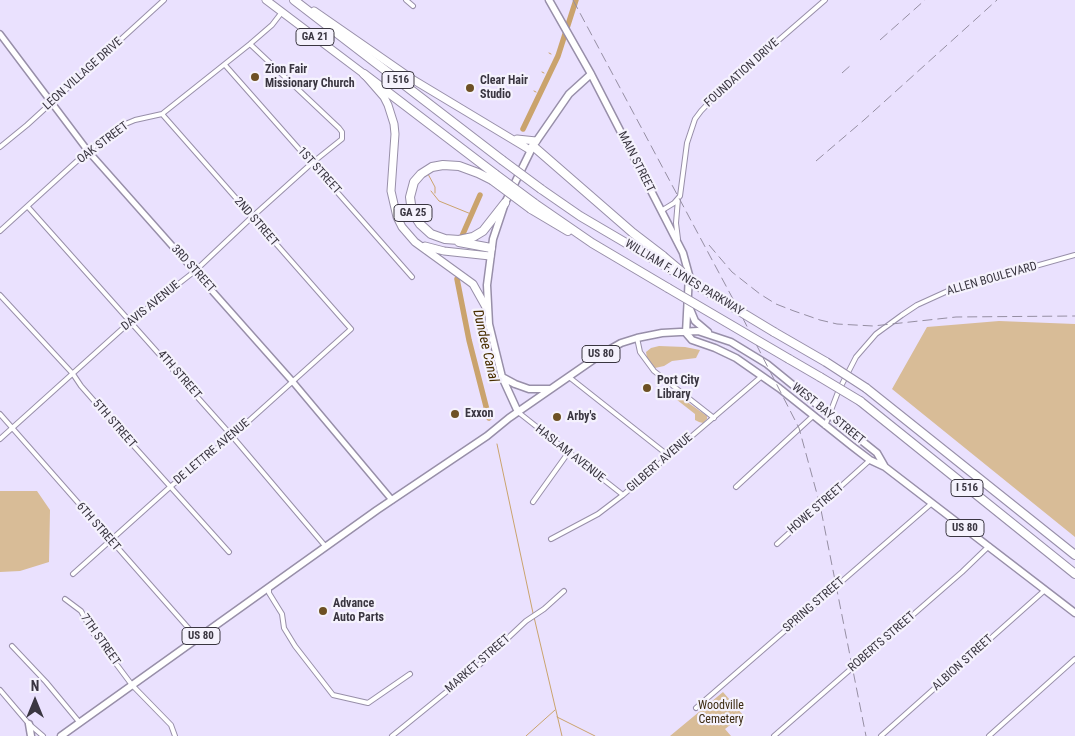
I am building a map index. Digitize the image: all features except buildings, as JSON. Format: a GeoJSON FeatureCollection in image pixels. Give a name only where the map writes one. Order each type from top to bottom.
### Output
{"type":"FeatureCollection","features":[{"type":"Feature","properties":{"kind":"highway","name":"GA 21"},"geometry":{"type":"LineString","coordinates":[[266,0],[364,74]]}},
{"type":"Feature","properties":{"kind":"highway"},"geometry":{"type":"LineString","coordinates":[[295,0],[338,27],[412,79],[512,138],[533,146]]}},
{"type":"Feature","properties":{"kind":"highway","name":"WILLIAM F. LYNES PARKWAY"},"geometry":{"type":"LineString","coordinates":[[295,0],[502,160],[580,216],[704,288],[866,388],[1075,555]]}},
{"type":"Feature","properties":{"kind":"highway"},"geometry":{"type":"LineString","coordinates":[[364,74],[384,98],[392,115],[395,134],[391,183],[392,199],[402,227],[415,242],[468,280],[476,289],[487,309]]}},
{"type":"Feature","properties":{"kind":"highway","name":"WILLIAM F. LYNES PARKWAY"},"geometry":{"type":"LineString","coordinates":[[364,74],[532,206],[860,402],[1075,574]]}},
{"type":"Feature","properties":{"kind":"highway"},"geometry":{"type":"LineString","coordinates":[[512,138],[533,146],[633,233],[704,288]]}},
{"type":"Feature","properties":{"kind":"highway","name":"GA 25"},"geometry":{"type":"LineString","coordinates":[[448,239],[438,237],[426,230],[412,212],[410,197],[418,176],[432,167],[447,165],[465,168],[494,177]]}},
{"type":"Feature","properties":{"kind":"highway"},"geometry":{"type":"LineString","coordinates":[[448,239],[466,239],[483,231],[505,203]]}},
{"type":"Feature","properties":{"kind":"highway"},"geometry":{"type":"LineString","coordinates":[[448,239],[491,252]]}},
{"type":"Feature","properties":{"kind":"highway"},"geometry":{"type":"LineString","coordinates":[[415,242],[444,251],[491,252]]}},
{"type":"Feature","properties":{"kind":"main road","name":"MAIN STREET"},"geometry":{"type":"LineString","coordinates":[[549,0],[591,74],[684,253],[689,275],[686,333]]}},
{"type":"Feature","properties":{"kind":"main road"},"geometry":{"type":"LineString","coordinates":[[518,412],[502,377],[492,341],[487,309],[487,285],[491,252],[505,203],[533,146],[569,94],[591,74]]}},
{"type":"Feature","properties":{"kind":"main road"},"geometry":{"type":"LineString","coordinates":[[688,304],[695,321],[711,334]]}},
{"type":"Feature","properties":{"kind":"main road","name":"US 80"},"geometry":{"type":"LineString","coordinates":[[61,736],[392,500],[487,436],[518,412],[607,351],[621,343],[662,333],[698,331],[711,334]]}},
{"type":"Feature","properties":{"kind":"main road","name":"US 80"},"geometry":{"type":"LineString","coordinates":[[686,333],[692,340],[727,353],[762,376]]}},
{"type":"Feature","properties":{"kind":"main road","name":"WEST BAY STREET"},"geometry":{"type":"LineString","coordinates":[[711,334],[742,348],[767,364],[876,454],[884,467]]}},
{"type":"Feature","properties":{"kind":"main road","name":"WEST BAY STREET"},"geometry":{"type":"LineString","coordinates":[[762,376],[825,426],[870,460],[884,467],[1075,613]]}},
{"type":"Feature","properties":{"kind":"main road"},"geometry":{"type":"LineString","coordinates":[[502,377],[529,389],[552,389]]}},
{"type":"Feature","properties":{"kind":"main road"},"geometry":{"type":"LineString","coordinates":[[29,724],[31,736]]}},
{"type":"Feature","properties":{"kind":"street","name":"LEON VILLAGE DRIVE"},"geometry":{"type":"LineString","coordinates":[[0,147],[164,0]]}},
{"type":"Feature","properties":{"kind":"street"},"geometry":{"type":"LineString","coordinates":[[406,0],[413,6]]}},
{"type":"Feature","properties":{"kind":"street","name":"FOUNDATION DRIVE"},"geometry":{"type":"LineString","coordinates":[[678,241],[676,223],[678,199],[681,193],[687,144],[695,119],[720,91],[825,0]]}},
{"type":"Feature","properties":{"kind":"street","name":"OAK STREET"},"geometry":{"type":"LineString","coordinates":[[0,231],[88,151],[122,125],[162,114],[250,44],[272,25],[282,12]]}},
{"type":"Feature","properties":{"kind":"street","name":"3RD STREET"},"geometry":{"type":"LineString","coordinates":[[0,34],[88,151],[293,382],[392,500]]}},
{"type":"Feature","properties":{"kind":"street","name":"DAVIS AVENUE"},"geometry":{"type":"LineString","coordinates":[[0,439],[131,321],[195,270],[312,163],[342,139],[342,132],[250,44]]}},
{"type":"Feature","properties":{"kind":"street","name":"1ST STREET"},"geometry":{"type":"LineString","coordinates":[[225,65],[412,277]]}},
{"type":"Feature","properties":{"kind":"street","name":"2ND STREET"},"geometry":{"type":"LineString","coordinates":[[162,114],[351,329]]}},
{"type":"Feature","properties":{"kind":"street"},"geometry":{"type":"LineString","coordinates":[[661,211],[674,204],[678,199]]}},
{"type":"Feature","properties":{"kind":"street","name":"4TH STREET"},"geometry":{"type":"LineString","coordinates":[[28,207],[232,436],[326,547]]}},
{"type":"Feature","properties":{"kind":"street","name":"ALLEN BOULEVARD"},"geometry":{"type":"LineString","coordinates":[[825,426],[838,392],[856,356],[876,334],[902,315],[917,305],[950,290],[1075,255]]}},
{"type":"Feature","properties":{"kind":"street","name":"5TH STREET"},"geometry":{"type":"LineString","coordinates":[[0,294],[74,374],[82,388],[229,552]]}},
{"type":"Feature","properties":{"kind":"street","name":"DE LETTRE AVENUE"},"geometry":{"type":"LineString","coordinates":[[72,574],[232,436],[351,329]]}},
{"type":"Feature","properties":{"kind":"street"},"geometry":{"type":"LineString","coordinates":[[637,338],[640,352],[654,371],[714,418]]}},
{"type":"Feature","properties":{"kind":"street","name":"GILBERT AVENUE"},"geometry":{"type":"LineString","coordinates":[[551,539],[598,514],[623,495],[762,376]]}},
{"type":"Feature","properties":{"kind":"street"},"geometry":{"type":"LineString","coordinates":[[569,378],[669,456]]}},
{"type":"Feature","properties":{"kind":"street","name":"HASLAM AVENUE"},"geometry":{"type":"LineString","coordinates":[[518,412],[623,495]]}},
{"type":"Feature","properties":{"kind":"street","name":"6TH STREET"},"geometry":{"type":"LineString","coordinates":[[0,414],[198,639]]}},
{"type":"Feature","properties":{"kind":"street"},"geometry":{"type":"LineString","coordinates":[[736,487],[813,416]]}},
{"type":"Feature","properties":{"kind":"street"},"geometry":{"type":"LineString","coordinates":[[533,502],[568,453]]}},
{"type":"Feature","properties":{"kind":"street","name":"HOWE STREET"},"geometry":{"type":"LineString","coordinates":[[777,544],[870,460]]}},
{"type":"Feature","properties":{"kind":"street","name":"SPRING STREET"},"geometry":{"type":"LineString","coordinates":[[696,708],[932,503]]}},
{"type":"Feature","properties":{"kind":"street","name":"ROBERTS STREET"},"geometry":{"type":"LineString","coordinates":[[774,736],[962,572],[988,546]]}},
{"type":"Feature","properties":{"kind":"street"},"geometry":{"type":"LineString","coordinates":[[269,588],[282,614],[284,628],[295,646],[333,695],[368,703],[410,674]]}},
{"type":"Feature","properties":{"kind":"street","name":"ALBION STREET"},"geometry":{"type":"LineString","coordinates":[[881,736],[1045,590]]}},
{"type":"Feature","properties":{"kind":"street","name":"MARKET STREET"},"geometry":{"type":"LineString","coordinates":[[392,736],[477,667],[526,621],[544,609],[564,591]]}},
{"type":"Feature","properties":{"kind":"street","name":"7TH STREET"},"geometry":{"type":"LineString","coordinates":[[65,599],[81,611],[93,633],[132,685],[171,725],[175,736]]}},
{"type":"Feature","properties":{"kind":"street"},"geometry":{"type":"LineString","coordinates":[[12,646],[46,682],[80,723]]}},
{"type":"Feature","properties":{"kind":"street"},"geometry":{"type":"LineString","coordinates":[[989,736],[1075,659]]}},
{"type":"Feature","properties":{"kind":"street"},"geometry":{"type":"LineString","coordinates":[[0,690],[29,724],[43,736]]}},
{"type":"Feature","properties":{"kind":"green space"},"geometry":{"type":"Polygon","coordinates":[[[999,321],[1075,324],[1075,537],[892,389],[927,327],[999,321]]]}},
{"type":"Feature","properties":{"kind":"green space"},"geometry":{"type":"Polygon","coordinates":[[[659,346],[685,347],[700,350],[696,358],[672,361],[664,366],[655,368],[647,358],[646,352],[651,348],[659,346]]]}},
{"type":"Feature","properties":{"kind":"green space"},"geometry":{"type":"Polygon","coordinates":[[[673,392],[707,416],[707,419],[703,423],[695,420],[695,414],[672,396],[670,398],[669,396],[673,392]]]}},
{"type":"Feature","properties":{"kind":"green space"},"geometry":{"type":"Polygon","coordinates":[[[0,491],[37,491],[50,510],[49,562],[20,571],[0,572],[0,491]]]}},
{"type":"Feature","properties":{"kind":"green space","name":"Woodville Cemetery"},"geometry":{"type":"Polygon","coordinates":[[[723,692],[743,715],[725,729],[731,736],[670,736],[723,692]]]}},
{"type":"Feature","properties":{"kind":"waterway","name":"Dundee Canal"},"geometry":{"type":"LineString","coordinates":[[523,129],[558,56],[576,0]]}},
{"type":"Feature","properties":{"kind":"waterway"},"geometry":{"type":"LineString","coordinates":[[428,174],[435,187],[435,193]]}},
{"type":"Feature","properties":{"kind":"waterway"},"geometry":{"type":"LineString","coordinates":[[431,191],[439,201],[471,214]]}},
{"type":"Feature","properties":{"kind":"waterway","name":"Dundee Canal"},"geometry":{"type":"LineString","coordinates":[[462,236],[480,195]]}},
{"type":"Feature","properties":{"kind":"waterway","name":"Dundee Canal"},"geometry":{"type":"LineString","coordinates":[[457,279],[469,340],[489,418]]}},
{"type":"Feature","properties":{"kind":"waterway"},"geometry":{"type":"LineString","coordinates":[[497,444],[533,613]]}},
{"type":"Feature","properties":{"kind":"waterway"},"geometry":{"type":"LineString","coordinates":[[534,617],[562,736]]}},
{"type":"Feature","properties":{"kind":"waterway"},"geometry":{"type":"LineString","coordinates":[[526,736],[555,710]]}},
{"type":"Feature","properties":{"kind":"waterway"},"geometry":{"type":"LineString","coordinates":[[557,717],[595,736]]}},
{"type":"Feature","properties":{"kind":"railway"},"geometry":{"type":"LineString","coordinates":[[573,0],[733,299],[799,428],[820,505],[866,736]]}},
{"type":"Feature","properties":{"kind":"railway"},"geometry":{"type":"LineString","coordinates":[[880,40],[925,0]]}},
{"type":"Feature","properties":{"kind":"railway"},"geometry":{"type":"LineString","coordinates":[[816,161],[997,0]]}},
{"type":"Feature","properties":{"kind":"railway"},"geometry":{"type":"LineString","coordinates":[[842,73],[851,65]]}},
{"type":"Feature","properties":{"kind":"railway"},"geometry":{"type":"LineString","coordinates":[[709,245],[732,272],[776,304],[837,324],[873,326],[956,317],[1075,316]]}},
{"type":"Feature","properties":{"kind":"place","name":"Zion Fair Missionary Church"},"geometry":{"type":"Point","coordinates":[255,77]}},
{"type":"Feature","properties":{"kind":"place","name":"Clear Hair Studio"},"geometry":{"type":"Point","coordinates":[470,88]}},
{"type":"Feature","properties":{"kind":"place","name":"Port City Library"},"geometry":{"type":"Point","coordinates":[647,388]}},
{"type":"Feature","properties":{"kind":"place","name":"Exxon"},"geometry":{"type":"Point","coordinates":[455,414]}},
{"type":"Feature","properties":{"kind":"place","name":"Arby's"},"geometry":{"type":"Point","coordinates":[557,417]}},
{"type":"Feature","properties":{"kind":"place","name":"Advance Auto Parts"},"geometry":{"type":"Point","coordinates":[323,611]}}]}
